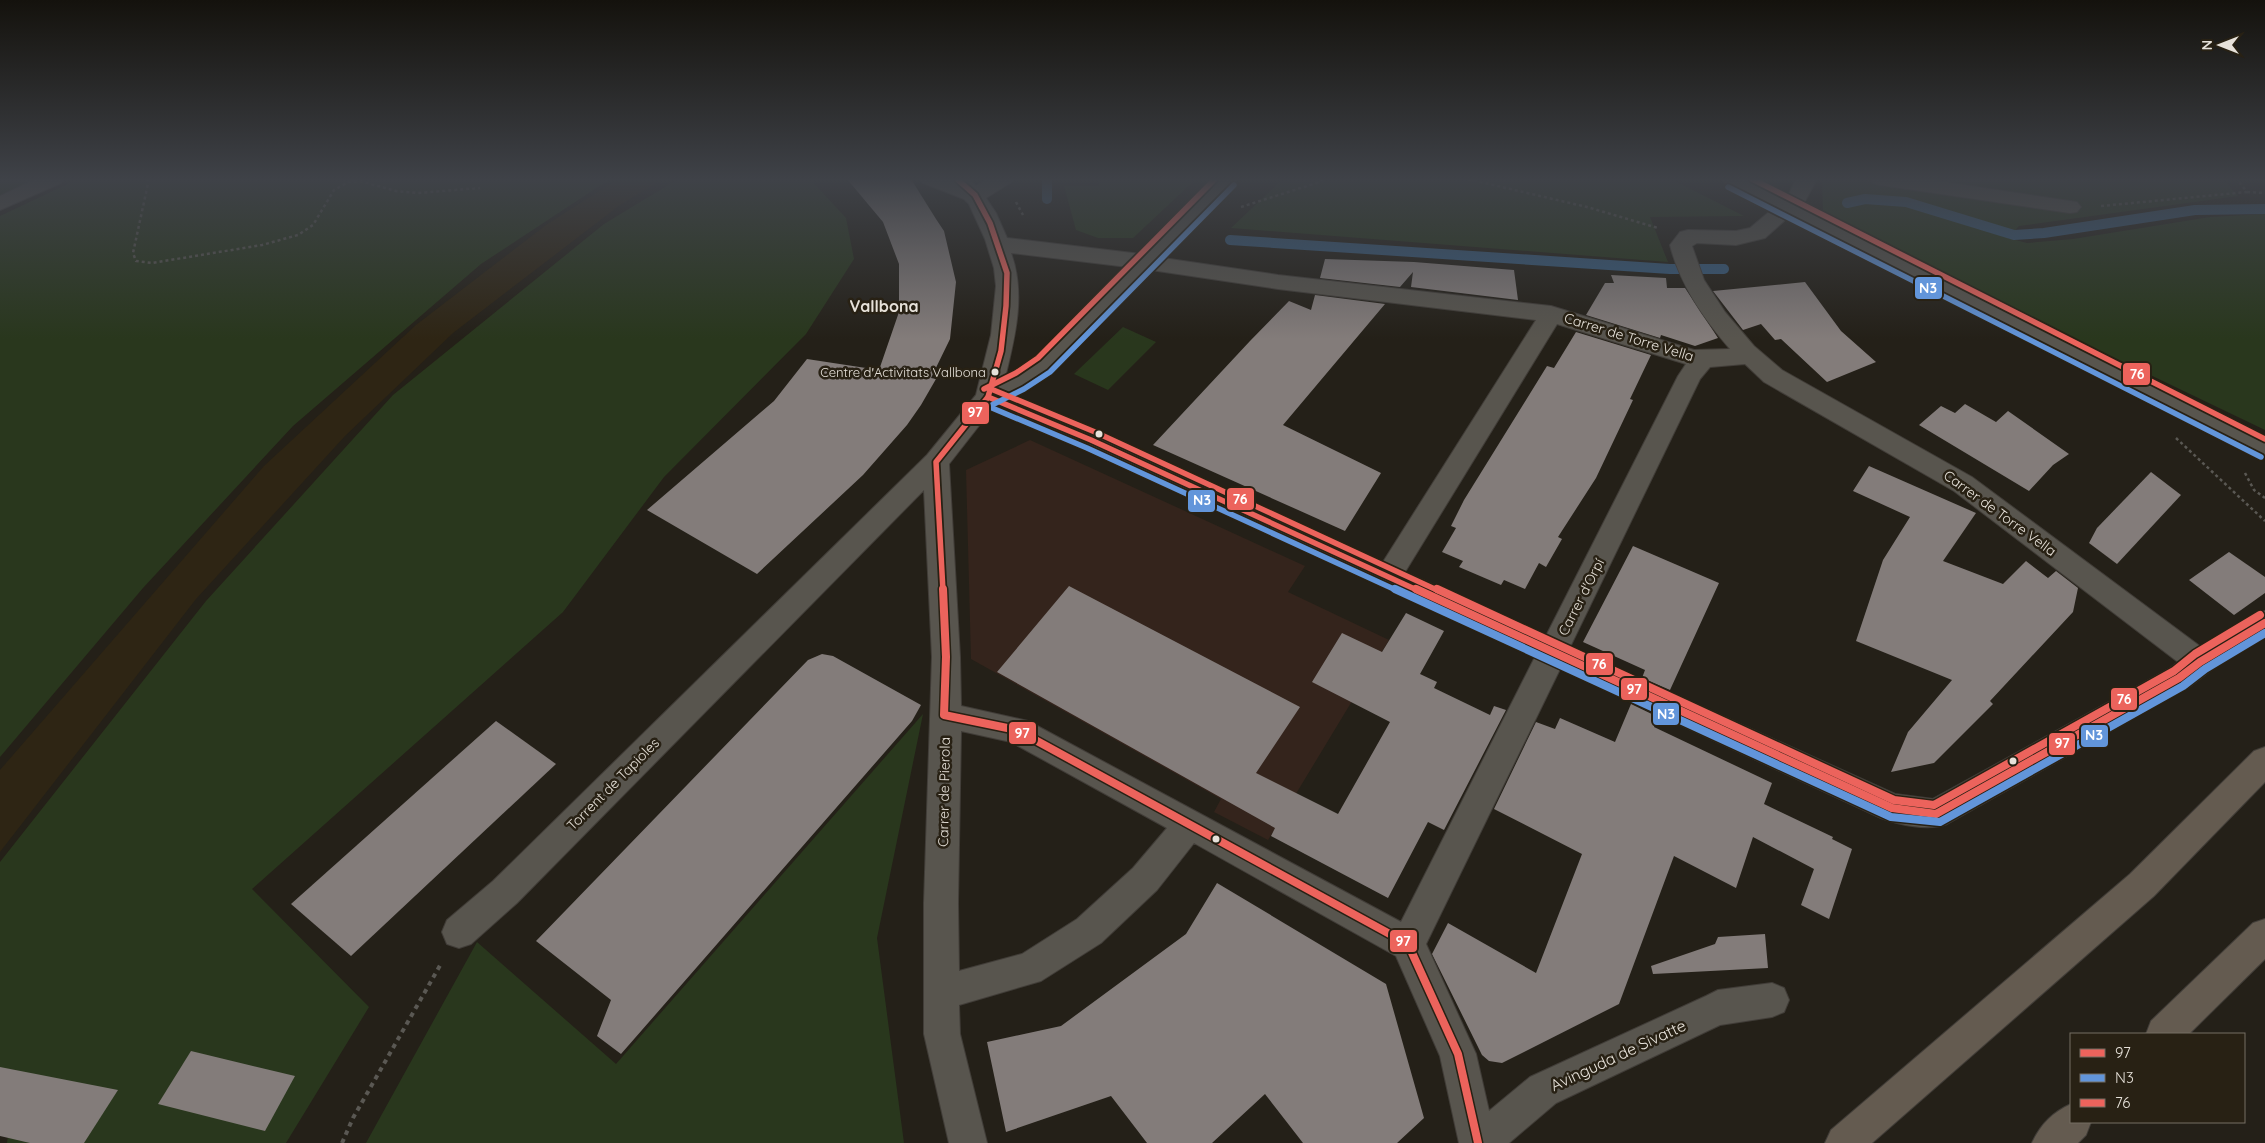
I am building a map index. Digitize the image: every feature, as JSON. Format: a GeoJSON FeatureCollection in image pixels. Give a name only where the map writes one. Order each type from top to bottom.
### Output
{"type":"FeatureCollection","features":[{"type":"Feature","properties":{"kind":"highway"},"geometry":{"type":"LineString","coordinates":[[1844,1143],[2142,885],[2265,761]]}},
{"type":"Feature","properties":{"kind":"highway"},"geometry":{"type":"LineString","coordinates":[[2165,1033],[2265,935]]}},
{"type":"Feature","properties":{"kind":"highway"},"geometry":{"type":"LineString","coordinates":[[2051,1143],[2072,1123]]}},
{"type":"Feature","properties":{"kind":"street"},"geometry":{"type":"LineString","coordinates":[[936,462],[988,397],[1000,351],[1006,306],[1006,273],[994,232]]}},
{"type":"Feature","properties":{"kind":"street"},"geometry":{"type":"LineString","coordinates":[[988,397],[1020,381],[1044,365],[1176,232]]}},
{"type":"Feature","properties":{"kind":"street"},"geometry":{"type":"LineString","coordinates":[[1749,356],[1714,314],[1690,270],[1681,245],[1688,237],[1736,238],[1758,232]]}},
{"type":"Feature","properties":{"kind":"street"},"geometry":{"type":"LineString","coordinates":[[1838,232],[2265,449]]}},
{"type":"Feature","properties":{"kind":"street","name":"Carrer de Torre Vella"},"geometry":{"type":"LineString","coordinates":[[998,244],[1146,262],[1278,282],[1551,314],[1674,353],[1703,359],[1749,356],[1773,376],[1897,444],[1963,484],[2200,662]]}},
{"type":"Feature","properties":{"kind":"street"},"geometry":{"type":"LineString","coordinates":[[1388,577],[1551,314]]}},
{"type":"Feature","properties":{"kind":"street","name":"Carrer d'Orpí"},"geometry":{"type":"LineString","coordinates":[[1408,944],[1690,376],[1703,359]]}},
{"type":"Feature","properties":{"kind":"street"},"geometry":{"type":"LineString","coordinates":[[988,397],[1091,440],[1892,808],[1936,814],[2178,678],[2200,662],[2265,623]]}},
{"type":"Feature","properties":{"kind":"street","name":"Carrer de Pierola"},"geometry":{"type":"LineString","coordinates":[[936,462],[946,657],[944,715],[945,791],[941,903],[942,1034],[968,1143]]}},
{"type":"Feature","properties":{"kind":"street","name":"Torrent de Tapioles"},"geometry":{"type":"LineString","coordinates":[[459,932],[505,892],[936,462]]}},
{"type":"Feature","properties":{"kind":"street"},"geometry":{"type":"LineString","coordinates":[[944,715],[1017,730],[1408,944],[1458,1054],[1479,1143]]}},
{"type":"Feature","properties":{"kind":"street"},"geometry":{"type":"LineString","coordinates":[[941,993],[1029,970],[1089,931],[1145,879],[1190,824]]}},
{"type":"Feature","properties":{"kind":"street","name":"Avinguda de Sivatte"},"geometry":{"type":"LineString","coordinates":[[1479,1143],[1543,1090],[1718,1008],[1772,1000]]}},
{"type":"Feature","properties":{"kind":"path"},"geometry":{"type":"LineString","coordinates":[[138,232],[133,253],[136,261],[143,263],[161,263],[264,244],[302,232]]}},
{"type":"Feature","properties":{"kind":"path"},"geometry":{"type":"LineString","coordinates":[[1672,232],[1688,237]]}},
{"type":"Feature","properties":{"kind":"path"},"geometry":{"type":"LineString","coordinates":[[2178,443],[2265,521]]}},
{"type":"Feature","properties":{"kind":"path"},"geometry":{"type":"LineString","coordinates":[[2242,468],[2254,490],[2265,498]]}},
{"type":"Feature","properties":{"kind":"path"},"geometry":{"type":"LineString","coordinates":[[342,1143],[354,1118],[459,932]]}},
{"type":"Feature","properties":{"kind":"shaded area"},"geometry":{"type":"Polygon","coordinates":[[[536,232],[584,232],[453,333],[345,436],[196,599],[0,852],[0,770],[264,466],[416,325],[536,232]]]}},
{"type":"Feature","properties":{"kind":"shaded area"},"geometry":{"type":"Polygon","coordinates":[[[1030,440],[1305,566],[1288,592],[1389,640],[1268,840],[1214,812],[1221,799],[971,659],[966,470],[1030,440]]]}},
{"type":"Feature","properties":{"kind":"green space"},"geometry":{"type":"Polygon","coordinates":[[[0,232],[529,232],[481,264],[293,426],[143,588],[0,757],[0,232]]]}},
{"type":"Feature","properties":{"kind":"green space"},"geometry":{"type":"Polygon","coordinates":[[[594,232],[849,232],[854,259],[806,334],[664,477],[563,612],[252,889],[369,1007],[286,1143],[7,1143],[16,1070],[0,1069],[0,862],[206,601],[393,395],[594,232]]]}},
{"type":"Feature","properties":{"kind":"green space"},"geometry":{"type":"Polygon","coordinates":[[[1082,232],[1139,232],[1133,238],[1098,238],[1082,232]]]}},
{"type":"Feature","properties":{"kind":"green space"},"geometry":{"type":"Polygon","coordinates":[[[1287,232],[1656,232],[1668,262],[1287,232]]]}},
{"type":"Feature","properties":{"kind":"green space"},"geometry":{"type":"Polygon","coordinates":[[[1864,232],[2013,232],[2008,238],[2027,243],[2073,239],[2114,232],[2265,232],[2265,430],[2092,347],[1864,232]]]}},
{"type":"Feature","properties":{"kind":"green space"},"geometry":{"type":"Polygon","coordinates":[[[1123,327],[1156,342],[1108,390],[1074,374],[1123,327]]]}},
{"type":"Feature","properties":{"kind":"green space"},"geometry":{"type":"Polygon","coordinates":[[[923,714],[877,938],[904,1143],[366,1143],[477,942],[616,1064],[923,714]]]}},
{"type":"Feature","properties":{"kind":"building"},"geometry":{"type":"Polygon","coordinates":[[[887,232],[944,232],[956,282],[950,339],[931,378],[936,379],[921,405],[907,425],[863,475],[757,574],[647,510],[774,401],[807,359],[879,370],[899,312],[899,264],[887,232]]]}},
{"type":"Feature","properties":{"kind":"building"},"geometry":{"type":"Polygon","coordinates":[[[1325,259],[1414,262],[1514,270],[1518,300],[1411,287],[1413,272],[1400,287],[1320,278],[1325,259]]]}},
{"type":"Feature","properties":{"kind":"building"},"geometry":{"type":"Polygon","coordinates":[[[1611,275],[1666,278],[1667,288],[1685,288],[1718,338],[1695,346],[1661,335],[1660,338],[1586,315],[1605,283],[1614,283],[1611,275]]]}},
{"type":"Feature","properties":{"kind":"building"},"geometry":{"type":"Polygon","coordinates":[[[1805,282],[1841,331],[1876,362],[1827,382],[1781,339],[1775,340],[1761,324],[1743,330],[1713,291],[1805,282]]]}},
{"type":"Feature","properties":{"kind":"building"},"geometry":{"type":"Polygon","coordinates":[[[1315,295],[1385,304],[1283,425],[1381,473],[1345,531],[1153,445],[1289,301],[1311,310],[1315,295]]]}},
{"type":"Feature","properties":{"kind":"building"},"geometry":{"type":"Polygon","coordinates":[[[1576,332],[1651,355],[1630,399],[1633,400],[1596,478],[1558,537],[1562,539],[1546,567],[1539,563],[1525,589],[1504,580],[1501,585],[1459,567],[1463,561],[1442,552],[1456,528],[1451,526],[1464,500],[1547,366],[1554,368],[1576,332]]]}},
{"type":"Feature","properties":{"kind":"building"},"geometry":{"type":"Polygon","coordinates":[[[1965,404],[1996,422],[2008,411],[2069,454],[2053,465],[2029,491],[1919,425],[1941,406],[1955,413],[1965,404]]]}},
{"type":"Feature","properties":{"kind":"building"},"geometry":{"type":"Polygon","coordinates":[[[1869,466],[1976,513],[1943,561],[2003,584],[2026,561],[2048,578],[2056,571],[2078,588],[2073,612],[1990,701],[1993,704],[1934,763],[1891,772],[1908,732],[1952,680],[1856,641],[1883,560],[1910,517],[1853,491],[1869,466]]]}},
{"type":"Feature","properties":{"kind":"building"},"geometry":{"type":"Polygon","coordinates":[[[2151,472],[2181,495],[2117,564],[2089,543],[2097,528],[2151,472]]]}},
{"type":"Feature","properties":{"kind":"building"},"geometry":{"type":"Polygon","coordinates":[[[1633,546],[1719,583],[1670,690],[1642,678],[1645,670],[1583,642],[1633,546]]]}},
{"type":"Feature","properties":{"kind":"building"},"geometry":{"type":"Polygon","coordinates":[[[2229,552],[2265,577],[2265,593],[2234,615],[2189,580],[2229,552]]]}},
{"type":"Feature","properties":{"kind":"building"},"geometry":{"type":"Polygon","coordinates":[[[1069,586],[1300,707],[1256,773],[1338,814],[1390,722],[1312,682],[1342,633],[1382,652],[1406,613],[1444,631],[1420,674],[1437,682],[1434,688],[1490,715],[1494,706],[1506,710],[1444,830],[1428,822],[1388,898],[1271,836],[1275,828],[997,672],[1069,586]]]}},
{"type":"Feature","properties":{"kind":"building"},"geometry":{"type":"Polygon","coordinates":[[[822,654],[833,656],[921,705],[912,721],[621,1054],[597,1036],[611,1000],[536,941],[808,660],[822,654]]]}},
{"type":"Feature","properties":{"kind":"building"},"geometry":{"type":"Polygon","coordinates":[[[1631,704],[1658,717],[1654,727],[1772,783],[1764,804],[1833,837],[1832,839],[1852,849],[1829,919],[1801,905],[1814,869],[1753,837],[1736,888],[1674,856],[1619,1004],[1502,1063],[1489,1061],[1482,1055],[1432,954],[1448,923],[1536,973],[1582,854],[1494,809],[1536,722],[1555,729],[1560,718],[1615,742],[1631,704]]]}},
{"type":"Feature","properties":{"kind":"building"},"geometry":{"type":"Polygon","coordinates":[[[496,721],[556,764],[351,956],[291,904],[496,721]]]}},
{"type":"Feature","properties":{"kind":"building"},"geometry":{"type":"Polygon","coordinates":[[[1217,883],[1386,984],[1424,1118],[1397,1143],[1303,1143],[1265,1094],[1212,1143],[1147,1143],[1111,1096],[1006,1132],[987,1042],[1061,1026],[1186,934],[1217,883]]]}},
{"type":"Feature","properties":{"kind":"building"},"geometry":{"type":"Polygon","coordinates":[[[1765,934],[1768,968],[1653,974],[1651,966],[1715,944],[1718,937],[1765,934]]]}},
{"type":"Feature","properties":{"kind":"building"},"geometry":{"type":"Polygon","coordinates":[[[191,1051],[295,1076],[265,1131],[158,1104],[191,1051]]]}},
{"type":"Feature","properties":{"kind":"building"},"geometry":{"type":"Polygon","coordinates":[[[0,1067],[118,1090],[84,1143],[30,1143],[0,1136],[0,1067]]]}},
{"type":"Feature","properties":{"kind":"waterway"},"geometry":{"type":"LineString","coordinates":[[2005,232],[2014,235],[2048,232]]}},
{"type":"Feature","properties":{"kind":"waterway"},"geometry":{"type":"LineString","coordinates":[[1230,240],[1670,269],[1724,269]]}},
{"type":"Feature","properties":{"kind":"transit line","name":"97"},"geometry":{"type":"LineString","coordinates":[[993,232],[1007,273],[1006,306],[1001,351],[988,397],[936,462],[946,657],[944,715],[1017,730],[1408,944],[1458,1054],[1478,1143]]}},
{"type":"Feature","properties":{"kind":"transit line","name":"76"},"geometry":{"type":"LineString","coordinates":[[984,389],[1016,373],[1038,358],[1162,232]]}},
{"type":"Feature","properties":{"kind":"transit line","name":"N3"},"geometry":{"type":"LineString","coordinates":[[992,405],[1024,389],[1050,372],[1187,232]]}},
{"type":"Feature","properties":{"kind":"transit line","name":"N3"},"geometry":{"type":"LineString","coordinates":[[1818,232],[2261,457]]}},
{"type":"Feature","properties":{"kind":"transit line","name":"76"},"geometry":{"type":"LineString","coordinates":[[1857,232],[2265,439]]}},
{"type":"Feature","properties":{"kind":"transit line","name":"76"},"geometry":{"type":"LineString","coordinates":[[991,389],[1095,432],[1894,800],[1934,805],[2174,671],[2195,654],[2260,615]]}},
{"type":"Feature","properties":{"kind":"transit line","name":"97"},"geometry":{"type":"LineString","coordinates":[[988,397],[1091,440],[1892,808],[1936,814],[2179,678],[2200,662],[2265,623]]}},
{"type":"Feature","properties":{"kind":"transit line","name":"N3"},"geometry":{"type":"LineString","coordinates":[[985,405],[1087,448],[1891,817],[1940,822],[2183,686],[2205,669],[2265,633]]}},
{"type":"Feature","properties":{"kind":"place","name":"Centre d'Activitats Vallbona"},"geometry":{"type":"Point","coordinates":[995,372]}},
{"type":"Feature","properties":{"kind":"district","name":"Vallbona"},"geometry":{"type":"Point","coordinates":[884,306]}}]}
